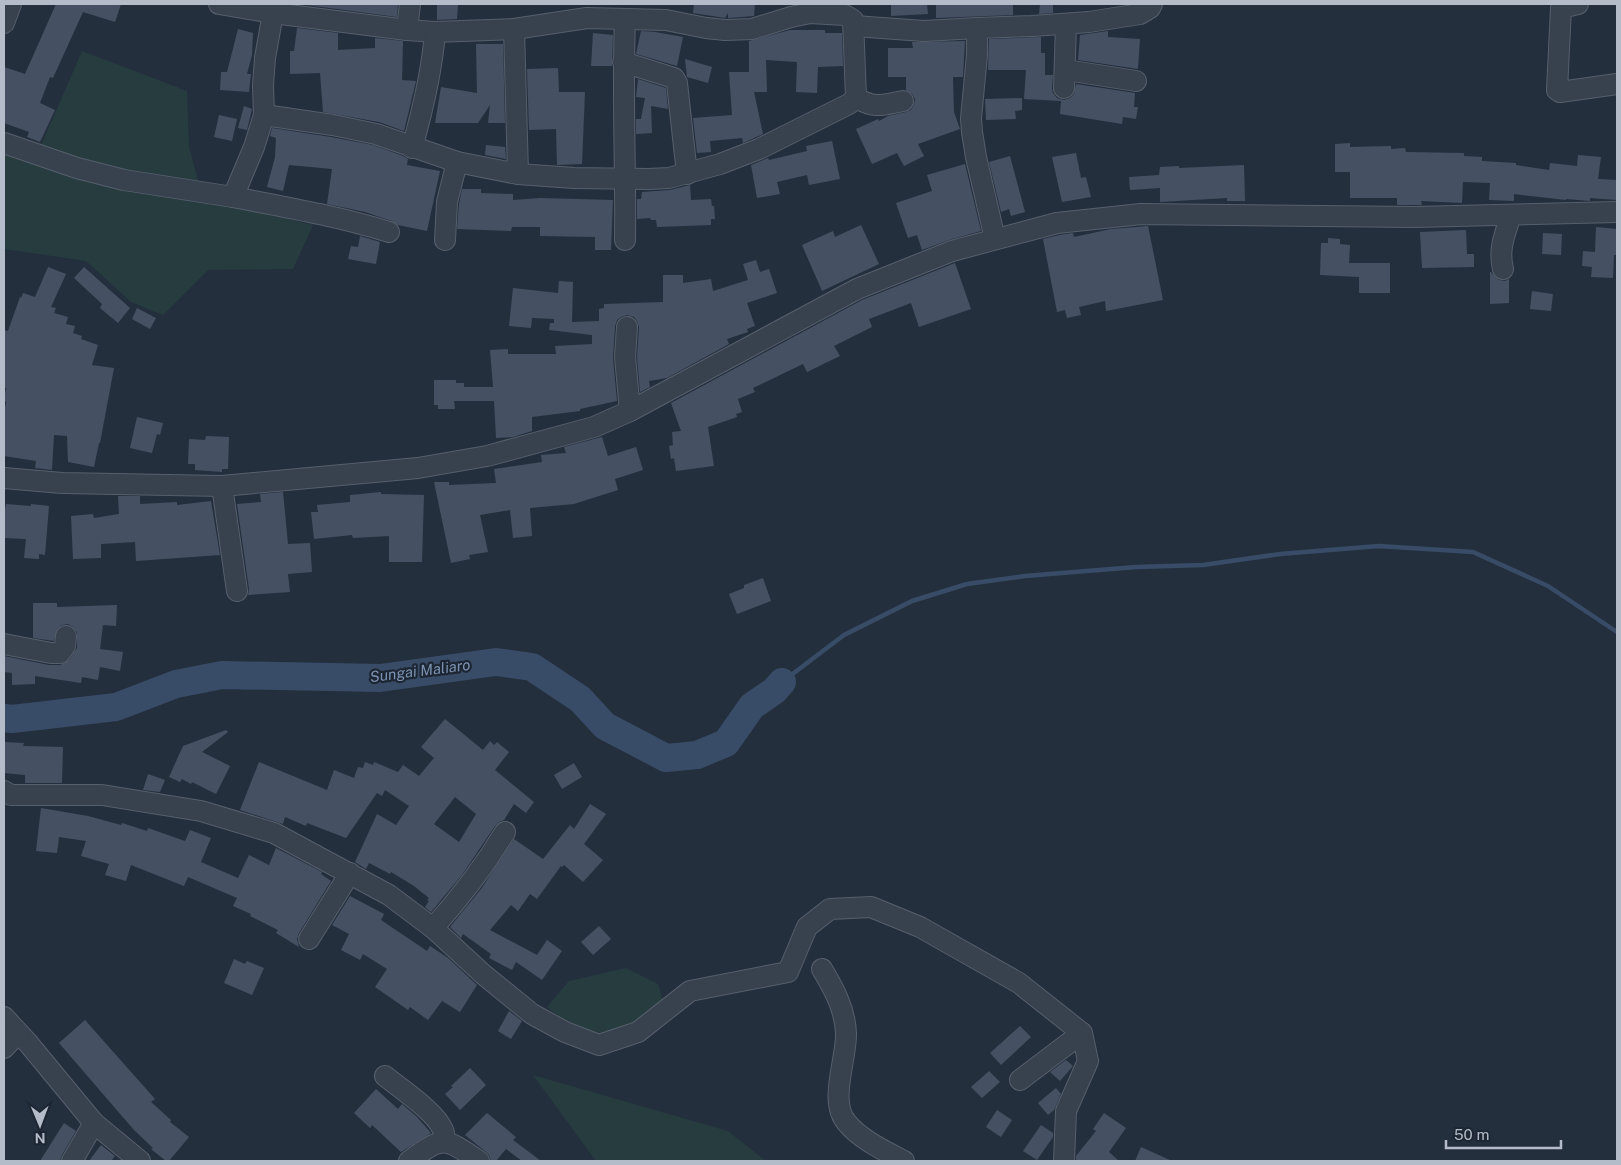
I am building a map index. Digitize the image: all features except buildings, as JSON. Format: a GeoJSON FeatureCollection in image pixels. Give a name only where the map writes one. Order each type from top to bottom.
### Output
{"type":"FeatureCollection","features":[{"type":"Feature","properties":{"kind":"street"},"geometry":{"type":"LineString","coordinates":[[4,23],[11,4]]}},
{"type":"Feature","properties":{"kind":"street"},"geometry":{"type":"LineString","coordinates":[[407,30],[410,4]]}},
{"type":"Feature","properties":{"kind":"street"},"geometry":{"type":"LineString","coordinates":[[854,26],[924,31],[1066,24],[1140,14],[1150,8],[1152,4]]}},
{"type":"Feature","properties":{"kind":"street"},"geometry":{"type":"LineString","coordinates":[[1578,4],[1561,8],[1557,90],[1560,92],[1617,84]]}},
{"type":"Feature","properties":{"kind":"street"},"geometry":{"type":"LineString","coordinates":[[232,5],[273,13],[324,12],[407,30],[435,32],[514,29],[586,18],[666,20],[725,30],[752,28],[810,13],[833,13],[845,15],[853,20],[856,98]]}},
{"type":"Feature","properties":{"kind":"street"},"geometry":{"type":"LineString","coordinates":[[233,197],[254,147],[264,115],[263,86],[265,58],[273,13]]}},
{"type":"Feature","properties":{"kind":"street"},"geometry":{"type":"LineString","coordinates":[[625,20],[623,62],[626,179],[625,240]]}},
{"type":"Feature","properties":{"kind":"street"},"geometry":{"type":"LineString","coordinates":[[1066,24],[1065,79],[1136,81]]}},
{"type":"Feature","properties":{"kind":"street"},"geometry":{"type":"LineString","coordinates":[[977,28],[977,55],[971,118],[972,132],[995,239]]}},
{"type":"Feature","properties":{"kind":"street"},"geometry":{"type":"LineString","coordinates":[[514,29],[518,174]]}},
{"type":"Feature","properties":{"kind":"street"},"geometry":{"type":"LineString","coordinates":[[412,148],[428,90],[435,32]]}},
{"type":"Feature","properties":{"kind":"street"},"geometry":{"type":"LineString","coordinates":[[623,62],[674,78],[677,83],[686,174]]}},
{"type":"Feature","properties":{"kind":"street"},"geometry":{"type":"LineString","coordinates":[[264,115],[359,130],[457,162],[518,174],[626,179],[669,178],[720,164],[759,149],[849,104],[856,98]]}},
{"type":"Feature","properties":{"kind":"street"},"geometry":{"type":"LineString","coordinates":[[856,98],[876,106],[903,101]]}},
{"type":"Feature","properties":{"kind":"street"},"geometry":{"type":"LineString","coordinates":[[4,143],[77,168],[124,180],[325,214],[389,232]]}},
{"type":"Feature","properties":{"kind":"street"},"geometry":{"type":"LineString","coordinates":[[445,240],[447,202],[457,162]]}},
{"type":"Feature","properties":{"kind":"street"},"geometry":{"type":"LineString","coordinates":[[4,478],[62,483],[222,486],[418,468],[487,456],[594,427],[630,411],[857,289],[952,251],[1057,224],[1141,214],[1415,217],[1617,212]]}},
{"type":"Feature","properties":{"kind":"street"},"geometry":{"type":"LineString","coordinates":[[1503,269],[1500,256],[1502,242],[1511,214]]}},
{"type":"Feature","properties":{"kind":"street"},"geometry":{"type":"LineString","coordinates":[[627,327],[625,357],[630,411]]}},
{"type":"Feature","properties":{"kind":"street"},"geometry":{"type":"LineString","coordinates":[[222,486],[237,591]]}},
{"type":"Feature","properties":{"kind":"street"},"geometry":{"type":"LineString","coordinates":[[4,644],[60,653],[65,646],[66,636]]}},
{"type":"Feature","properties":{"kind":"street"},"geometry":{"type":"LineString","coordinates":[[4,791],[11,795],[102,794],[201,811],[274,833],[389,895],[433,928],[532,1014],[564,1032],[599,1045],[638,1032],[690,991],[788,972],[807,927],[830,909],[871,907],[920,927],[1019,983],[1082,1033],[1088,1061],[1066,1111],[1064,1161]]}},
{"type":"Feature","properties":{"kind":"street"},"geometry":{"type":"LineString","coordinates":[[433,928],[457,902],[488,861],[505,832]]}},
{"type":"Feature","properties":{"kind":"street"},"geometry":{"type":"LineString","coordinates":[[309,939],[350,873]]}},
{"type":"Feature","properties":{"kind":"street"},"geometry":{"type":"LineString","coordinates":[[822,969],[842,1006],[846,1033],[845,1054],[839,1085],[840,1105],[844,1119],[861,1135],[904,1161]]}},
{"type":"Feature","properties":{"kind":"street"},"geometry":{"type":"LineString","coordinates":[[4,1017],[94,1123],[140,1161]]}},
{"type":"Feature","properties":{"kind":"street"},"geometry":{"type":"LineString","coordinates":[[4,1048],[18,1032]]}},
{"type":"Feature","properties":{"kind":"street"},"geometry":{"type":"LineString","coordinates":[[1020,1080],[1082,1033]]}},
{"type":"Feature","properties":{"kind":"street"},"geometry":{"type":"LineString","coordinates":[[385,1076],[418,1102],[438,1122],[444,1132],[444,1142]]}},
{"type":"Feature","properties":{"kind":"street"},"geometry":{"type":"LineString","coordinates":[[72,1161],[94,1123]]}},
{"type":"Feature","properties":{"kind":"street"},"geometry":{"type":"LineString","coordinates":[[409,1161],[433,1144],[444,1142],[459,1147],[478,1161]]}},
{"type":"Feature","properties":{"kind":"green space"},"geometry":{"type":"Polygon","coordinates":[[[82,51],[187,91],[189,146],[203,200],[313,225],[293,269],[208,270],[163,315],[131,302],[86,261],[4,249],[4,142],[40,148],[82,51]]]}},
{"type":"Feature","properties":{"kind":"green space"},"geometry":{"type":"Polygon","coordinates":[[[626,968],[658,984],[663,1001],[633,1029],[607,1039],[573,1028],[547,1007],[569,981],[626,968]]]}},
{"type":"Feature","properties":{"kind":"green space"},"geometry":{"type":"Polygon","coordinates":[[[533,1075],[728,1131],[766,1161],[596,1161],[533,1075]]]}},
{"type":"Feature","properties":{"kind":"waterway"},"geometry":{"type":"LineString","coordinates":[[782,682],[844,635],[912,601],[967,584],[1025,576],[1136,567],[1203,565],[1280,554],[1379,546],[1473,552],[1548,586],[1617,632]]}},
{"type":"Feature","properties":{"kind":"waterway","name":"Sungai Maliaro"},"geometry":{"type":"LineString","coordinates":[[4,718],[12,719],[116,707],[176,684],[222,675],[380,678],[496,662],[532,667],[580,699],[605,726],[666,758],[697,755],[726,743],[752,706],[774,691],[782,682]]}}]}
